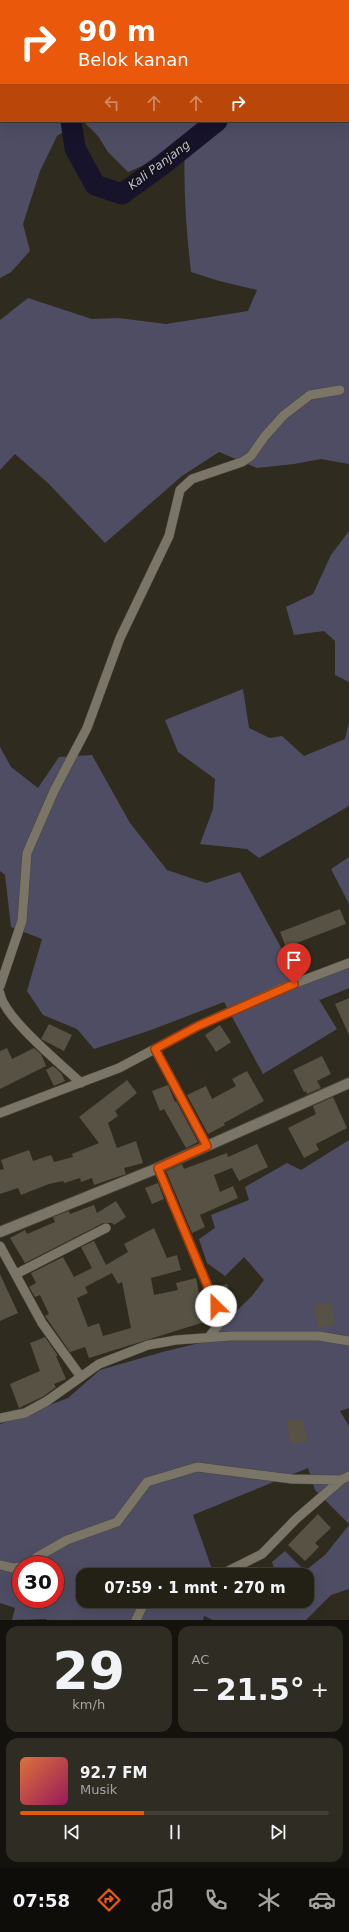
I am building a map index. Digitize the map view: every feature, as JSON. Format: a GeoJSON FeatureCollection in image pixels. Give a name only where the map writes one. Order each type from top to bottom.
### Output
{"type":"FeatureCollection","features":[{"type":"Feature","properties":{"kind":"street"},"geometry":{"type":"LineString","coordinates":[[0,986],[22,921],[27,852],[54,792],[87,728],[120,638],[169,536],[180,490],[192,479],[242,462],[251,456],[265,436],[284,415],[310,395],[340,390]]}},
{"type":"Feature","properties":{"kind":"street"},"geometry":{"type":"LineString","coordinates":[[0,1113],[119,1068],[198,1026],[280,989],[349,963]]}},
{"type":"Feature","properties":{"kind":"street"},"geometry":{"type":"LineString","coordinates":[[0,993],[5,1007],[17,1021],[81,1083]]}},
{"type":"Feature","properties":{"kind":"street"},"geometry":{"type":"LineString","coordinates":[[155,1049],[207,1146]]}},
{"type":"Feature","properties":{"kind":"street"},"geometry":{"type":"LineString","coordinates":[[0,1232],[158,1168],[349,1083]]}},
{"type":"Feature","properties":{"kind":"street"},"geometry":{"type":"LineString","coordinates":[[158,1168],[222,1320],[208,1337]]}},
{"type":"Feature","properties":{"kind":"street"},"geometry":{"type":"LineString","coordinates":[[16,1274],[106,1228]]}},
{"type":"Feature","properties":{"kind":"street"},"geometry":{"type":"LineString","coordinates":[[0,1246],[42,1323],[81,1378]]}},
{"type":"Feature","properties":{"kind":"street"},"geometry":{"type":"LineString","coordinates":[[0,1418],[25,1413],[47,1401],[99,1364],[148,1345],[176,1340],[208,1337],[319,1336],[349,1341]]}},
{"type":"Feature","properties":{"kind":"street"},"geometry":{"type":"LineString","coordinates":[[39,1556],[67,1540],[117,1522],[147,1482],[197,1467],[292,1479],[345,1478]]}},
{"type":"Feature","properties":{"kind":"street"},"geometry":{"type":"LineString","coordinates":[[234,1568],[262,1554],[296,1519],[345,1478]]}},
{"type":"Feature","properties":{"kind":"street"},"geometry":{"type":"LineString","coordinates":[[0,1565],[12,1568]]}},
{"type":"Feature","properties":{"kind":"street"},"geometry":{"type":"LineString","coordinates":[[136,1620],[142,1608]]}},
{"type":"Feature","properties":{"kind":"shaded area"},"geometry":{"type":"Polygon","coordinates":[[[0,122],[78,122],[57,136],[40,171],[23,224],[30,251],[11,272],[0,278],[0,122]]]}},
{"type":"Feature","properties":{"kind":"shaded area"},"geometry":{"type":"Polygon","coordinates":[[[84,122],[349,122],[349,464],[321,459],[257,468],[219,452],[182,476],[105,543],[48,483],[15,454],[0,470],[0,320],[28,298],[92,319],[119,318],[166,324],[248,311],[257,290],[219,281],[191,272],[185,206],[185,141],[142,166],[128,172],[108,152],[98,136],[84,122]]]}},
{"type":"Feature","properties":{"kind":"shaded area"},"geometry":{"type":"Polygon","coordinates":[[[349,531],[349,682],[335,675],[335,641],[324,631],[294,635],[286,607],[313,594],[331,555],[349,531]]]}},
{"type":"Feature","properties":{"kind":"shaded area"},"geometry":{"type":"Polygon","coordinates":[[[243,689],[249,728],[270,738],[282,736],[304,756],[345,739],[349,722],[349,806],[259,858],[247,849],[200,844],[213,809],[215,779],[178,752],[165,720],[243,689]]]}},
{"type":"Feature","properties":{"kind":"shaded area"},"geometry":{"type":"Polygon","coordinates":[[[0,747],[11,767],[38,788],[59,757],[92,755],[130,823],[167,870],[206,883],[240,872],[292,968],[303,981],[349,960],[349,988],[320,1000],[318,998],[337,1029],[263,1074],[224,1002],[151,1030],[94,1049],[77,1029],[43,1015],[27,991],[42,939],[11,927],[5,875],[0,871],[0,747]]]}},
{"type":"Feature","properties":{"kind":"shaded area"},"geometry":{"type":"Polygon","coordinates":[[[349,857],[349,904],[331,869],[349,857]]]}},
{"type":"Feature","properties":{"kind":"shaded area"},"geometry":{"type":"Polygon","coordinates":[[[349,1140],[349,1408],[340,1411],[349,1426],[349,1524],[315,1490],[308,1468],[193,1515],[212,1568],[76,1568],[76,1608],[314,1608],[314,1568],[309,1568],[325,1555],[349,1525],[349,1589],[331,1595],[306,1620],[213,1620],[204,1616],[203,1620],[12,1620],[15,1608],[64,1608],[64,1556],[12,1556],[12,1607],[0,1603],[0,1424],[68,1398],[100,1370],[204,1342],[252,1296],[264,1280],[244,1257],[225,1276],[207,1263],[199,1239],[215,1228],[211,1215],[249,1200],[245,1187],[287,1163],[301,1170],[349,1140]]]}},
{"type":"Feature","properties":{"kind":"shaded area"},"geometry":{"type":"Polygon","coordinates":[[[285,1551],[302,1568],[274,1568],[272,1562],[285,1551]]]}},
{"type":"Feature","properties":{"kind":"building"},"geometry":{"type":"Polygon","coordinates":[[[340,909],[346,924],[286,947],[280,932],[340,909]]]}},
{"type":"Feature","properties":{"kind":"building"},"geometry":{"type":"Polygon","coordinates":[[[349,998],[349,1035],[335,1004],[349,998]]]}},
{"type":"Feature","properties":{"kind":"building"},"geometry":{"type":"Polygon","coordinates":[[[49,1024],[72,1035],[64,1051],[41,1039],[49,1024]]]}},
{"type":"Feature","properties":{"kind":"building"},"geometry":{"type":"Polygon","coordinates":[[[220,1025],[231,1042],[216,1052],[205,1035],[220,1025]]]}},
{"type":"Feature","properties":{"kind":"building"},"geometry":{"type":"Polygon","coordinates":[[[7,1048],[12,1059],[34,1048],[41,1054],[46,1066],[0,1089],[0,1051],[7,1048]]]}},
{"type":"Feature","properties":{"kind":"building"},"geometry":{"type":"Polygon","coordinates":[[[322,1056],[331,1074],[317,1081],[321,1088],[307,1094],[306,1091],[304,1092],[293,1070],[322,1056]]]}},
{"type":"Feature","properties":{"kind":"building"},"geometry":{"type":"Polygon","coordinates":[[[53,1066],[61,1073],[65,1081],[54,1086],[46,1070],[53,1066]]]}},
{"type":"Feature","properties":{"kind":"building"},"geometry":{"type":"Polygon","coordinates":[[[247,1071],[264,1101],[224,1123],[225,1125],[208,1134],[187,1095],[206,1086],[212,1099],[236,1086],[232,1079],[247,1071]]]}},
{"type":"Feature","properties":{"kind":"building"},"geometry":{"type":"Polygon","coordinates":[[[127,1080],[137,1093],[115,1111],[118,1116],[108,1123],[117,1148],[136,1141],[143,1163],[124,1168],[126,1174],[94,1185],[92,1178],[81,1182],[80,1178],[64,1183],[63,1181],[49,1184],[21,1195],[18,1188],[0,1194],[0,1170],[4,1169],[1,1160],[29,1150],[33,1161],[51,1155],[54,1162],[73,1157],[72,1154],[99,1143],[79,1117],[127,1080]]]}},
{"type":"Feature","properties":{"kind":"building"},"geometry":{"type":"Polygon","coordinates":[[[168,1085],[175,1102],[176,1101],[198,1142],[186,1148],[164,1109],[160,1111],[152,1091],[168,1085]]]}},
{"type":"Feature","properties":{"kind":"building"},"geometry":{"type":"Polygon","coordinates":[[[333,1097],[347,1128],[316,1144],[319,1150],[304,1158],[288,1128],[316,1114],[313,1106],[333,1097]]]}},
{"type":"Feature","properties":{"kind":"building"},"geometry":{"type":"Polygon","coordinates":[[[257,1144],[268,1167],[239,1181],[232,1168],[214,1175],[220,1192],[233,1186],[238,1198],[200,1215],[205,1227],[192,1233],[166,1171],[182,1164],[184,1169],[227,1153],[228,1157],[257,1144]]]}},
{"type":"Feature","properties":{"kind":"building"},"geometry":{"type":"Polygon","coordinates":[[[158,1183],[164,1199],[152,1204],[145,1188],[158,1183]]]}},
{"type":"Feature","properties":{"kind":"building"},"geometry":{"type":"Polygon","coordinates":[[[116,1201],[126,1217],[114,1225],[112,1223],[103,1223],[25,1263],[10,1238],[25,1230],[27,1234],[55,1222],[53,1217],[69,1211],[70,1214],[94,1205],[97,1213],[116,1201]]]}},
{"type":"Feature","properties":{"kind":"building"},"geometry":{"type":"Polygon","coordinates":[[[154,1228],[167,1258],[177,1255],[181,1270],[151,1278],[154,1295],[178,1290],[176,1283],[196,1278],[199,1293],[203,1291],[214,1319],[89,1358],[85,1347],[70,1352],[45,1316],[49,1314],[40,1295],[35,1297],[29,1287],[36,1283],[31,1273],[63,1257],[74,1277],[92,1268],[81,1247],[94,1241],[106,1265],[128,1252],[124,1244],[154,1228]],[[112,1273],[85,1287],[88,1293],[77,1298],[88,1327],[99,1323],[103,1336],[131,1328],[122,1282],[118,1284],[112,1273]]]}},
{"type":"Feature","properties":{"kind":"building"},"geometry":{"type":"Polygon","coordinates":[[[0,1274],[18,1313],[0,1321],[0,1274]]]}},
{"type":"Feature","properties":{"kind":"building"},"geometry":{"type":"Polygon","coordinates":[[[227,1284],[233,1303],[223,1307],[215,1288],[227,1284]]]}},
{"type":"Feature","properties":{"kind":"building"},"geometry":{"type":"Polygon","coordinates":[[[331,1302],[335,1325],[318,1328],[315,1304],[331,1302]]]}},
{"type":"Feature","properties":{"kind":"building"},"geometry":{"type":"Polygon","coordinates":[[[45,1337],[58,1356],[56,1356],[66,1379],[54,1384],[56,1387],[44,1396],[19,1408],[10,1384],[40,1371],[30,1343],[45,1337]]]}},
{"type":"Feature","properties":{"kind":"building"},"geometry":{"type":"Polygon","coordinates":[[[302,1418],[308,1441],[291,1445],[286,1421],[302,1418]]]}},
{"type":"Feature","properties":{"kind":"building"},"geometry":{"type":"Polygon","coordinates":[[[318,1514],[331,1528],[315,1543],[319,1547],[305,1561],[288,1545],[318,1514]]]}},
{"type":"Feature","properties":{"kind":"waterway","name":"Kali Panjang"},"geometry":{"type":"LineString","coordinates":[[71,122],[75,148],[95,185],[122,194],[162,165],[216,122]]}},
{"type":"Feature","properties":{"kind":"route"},"geometry":{"type":"LineString","coordinates":[[216,1306],[158,1168],[207,1146],[155,1049],[198,1026],[294,984]]}}]}
